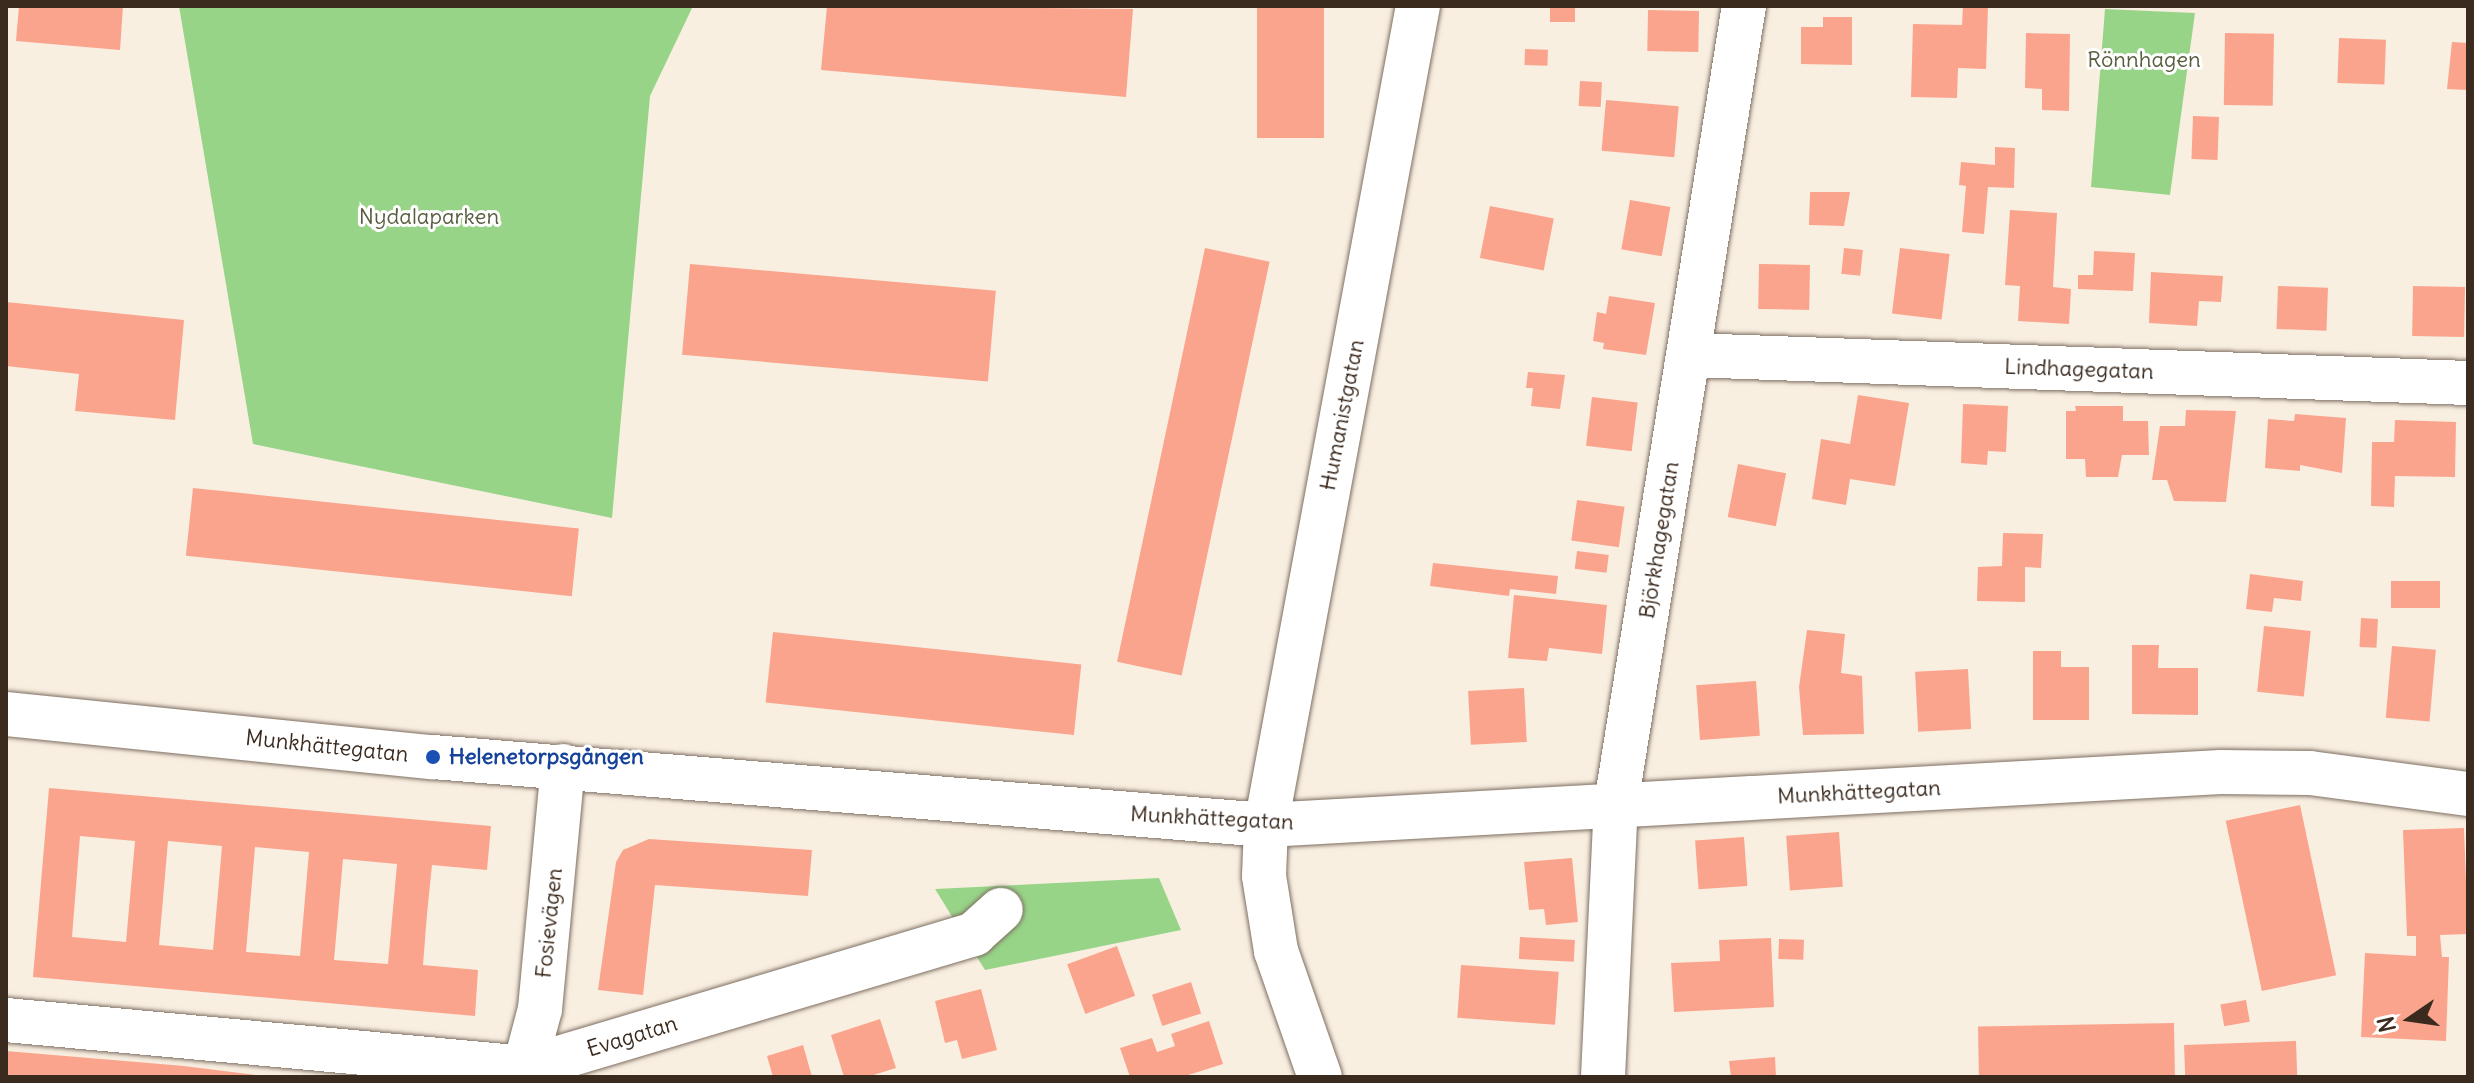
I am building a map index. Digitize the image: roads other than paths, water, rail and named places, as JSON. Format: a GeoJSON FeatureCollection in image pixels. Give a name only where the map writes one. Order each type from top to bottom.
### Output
{"type":"FeatureCollection","features":[{"type":"Feature","properties":{"kind":"street","name":"Humanistgatan"},"geometry":{"type":"LineString","coordinates":[[1320,1077],[1276,951],[1264,876],[1266,825],[1418,6]]}},
{"type":"Feature","properties":{"kind":"street","name":"Björkhagegatan"},"geometry":{"type":"LineString","coordinates":[[1603,1077],[1616,804],[1744,6]]}},
{"type":"Feature","properties":{"kind":"street","name":"Lindhagegatan"},"geometry":{"type":"LineString","coordinates":[[1690,355],[2468,383]]}},
{"type":"Feature","properties":{"kind":"street","name":"Munkhättegatan"},"geometry":{"type":"LineString","coordinates":[[6,714],[563,766],[1266,825],[2221,772],[2310,773],[2468,789]]}},
{"type":"Feature","properties":{"kind":"street","name":"Fosievägen"},"geometry":{"type":"LineString","coordinates":[[524,1073],[540,1009],[563,766]]}},
{"type":"Feature","properties":{"kind":"street","name":"Evagatan"},"geometry":{"type":"LineString","coordinates":[[6,1020],[524,1073],[974,934],[1001,910]]}},
{"type":"Feature","properties":{"kind":"place","name":"Helenetorpsgången"},"geometry":{"type":"Point","coordinates":[433,757]}},
{"type":"Feature","properties":{"kind":"park label","name":"Rönnhagen"},"geometry":{"type":"Point","coordinates":[2144,60]}},
{"type":"Feature","properties":{"kind":"park label","name":"Nydalaparken"},"geometry":{"type":"Point","coordinates":[429,217]}}]}
